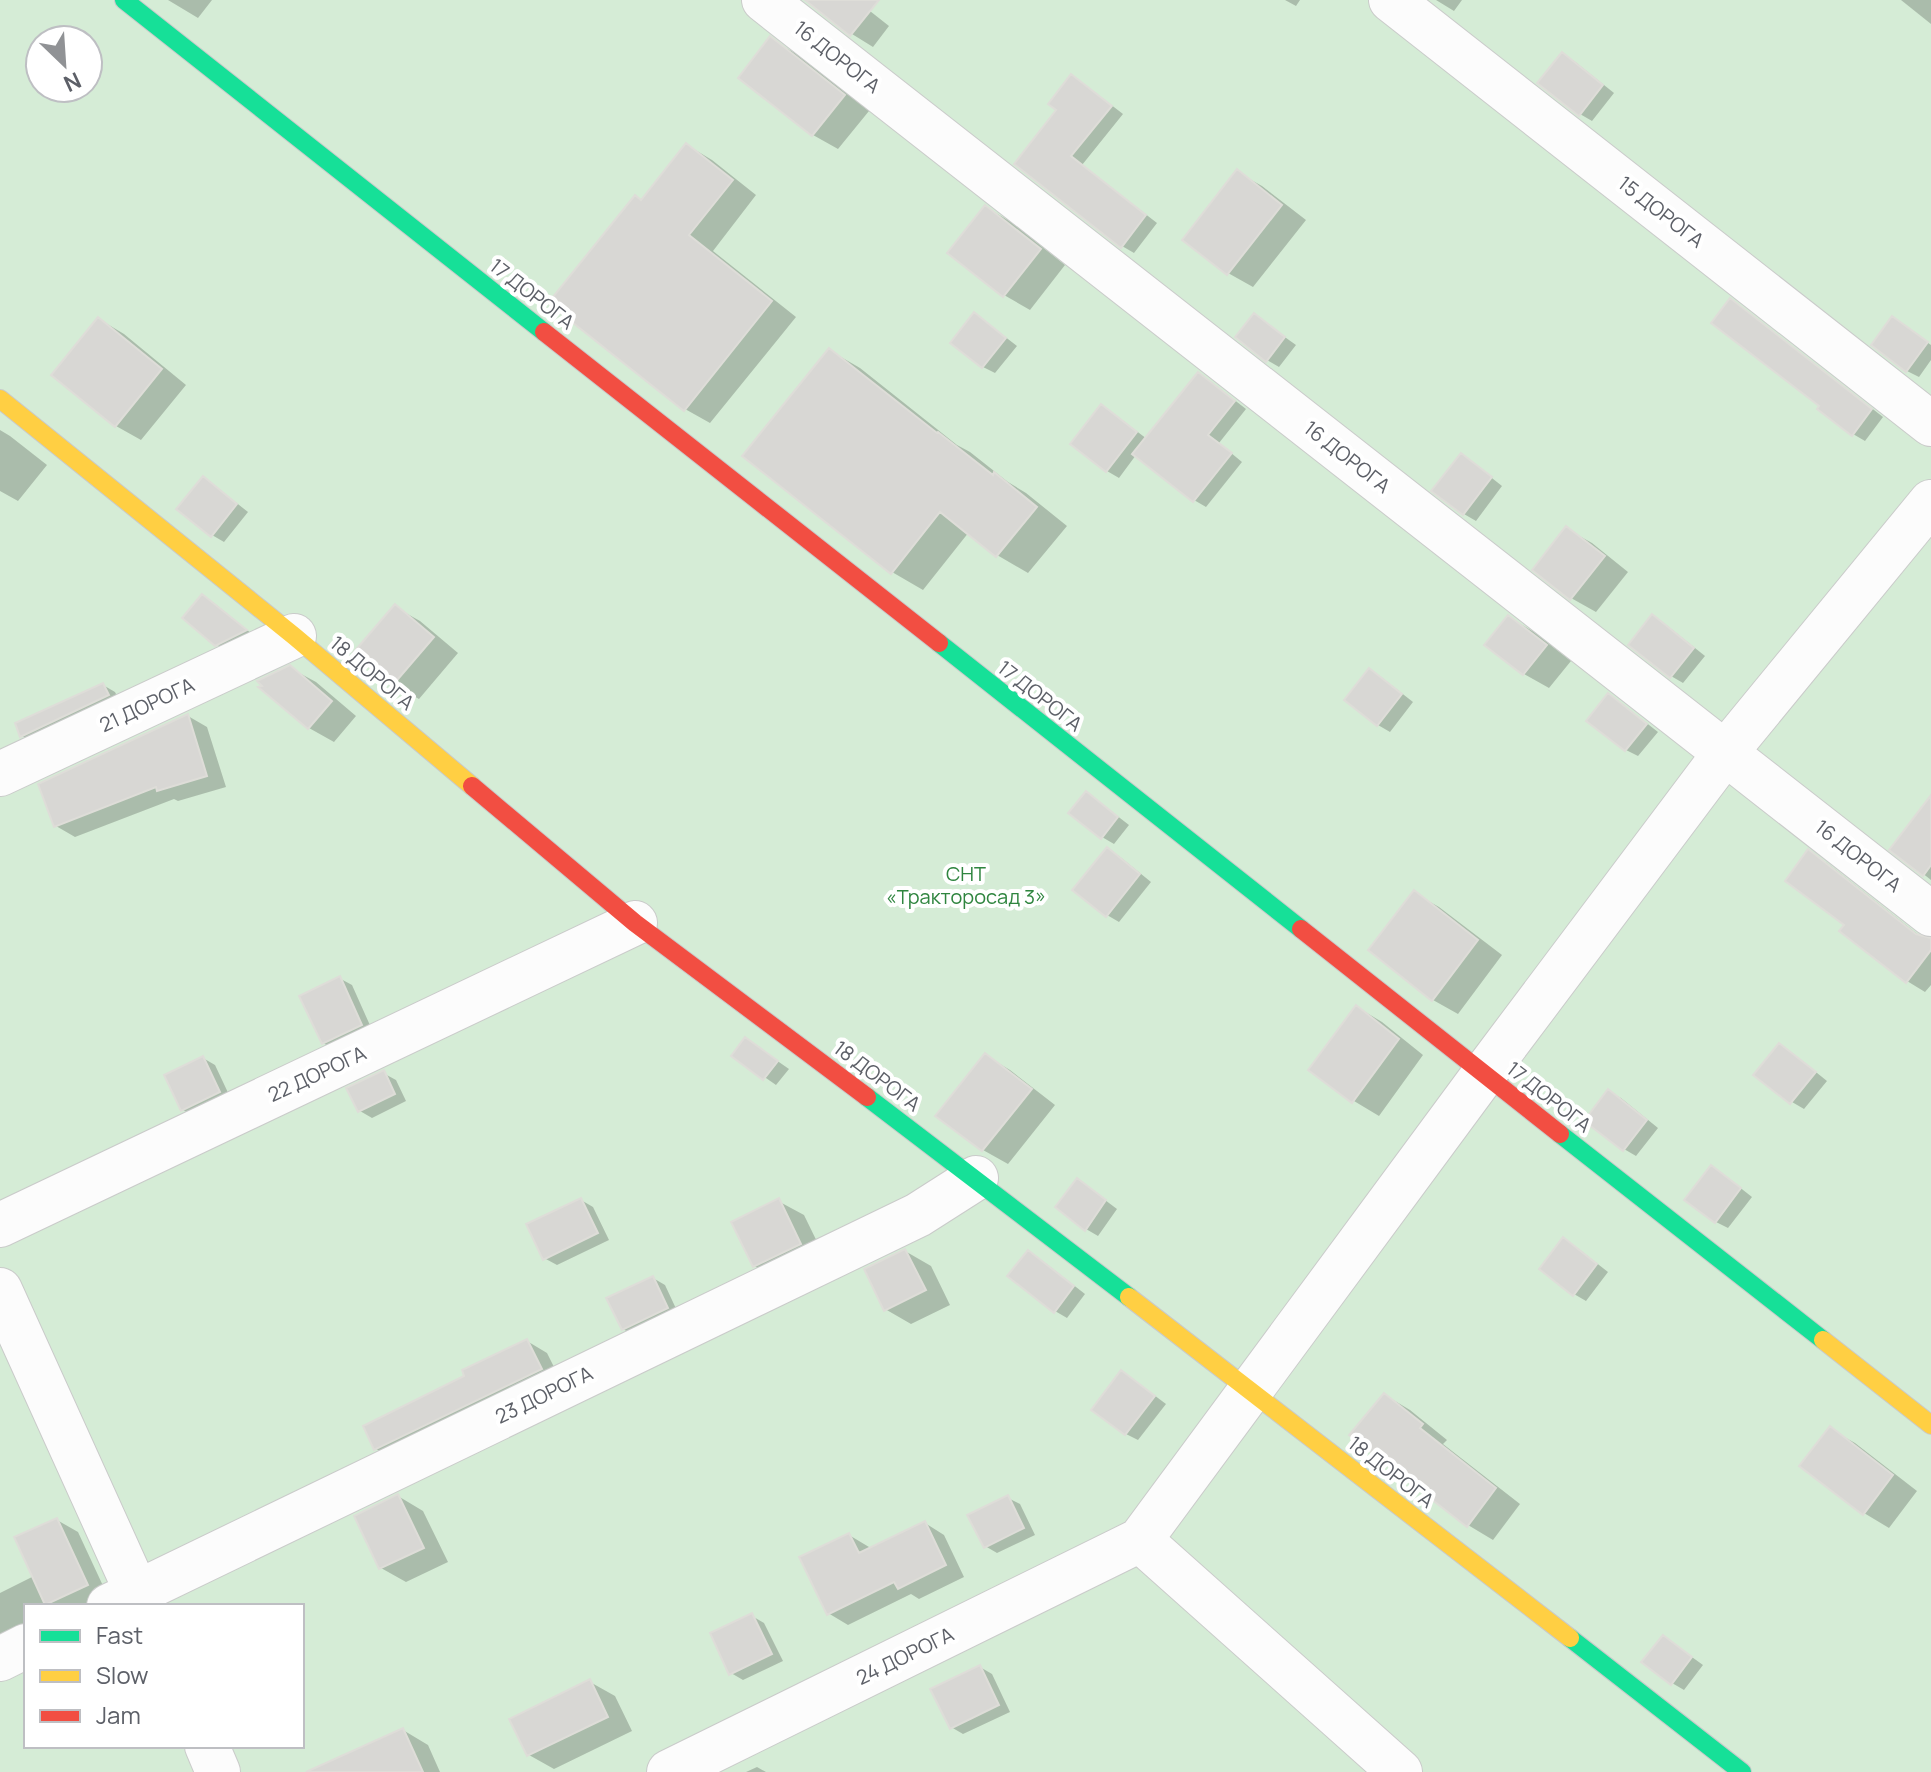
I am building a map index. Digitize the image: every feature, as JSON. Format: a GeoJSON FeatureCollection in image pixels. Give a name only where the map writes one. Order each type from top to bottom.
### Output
{"type":"FeatureCollection","features":[{"type":"Feature","properties":{"kind":"street","name":"17 ДОРОГА"},"geometry":{"type":"LineString","coordinates":[[124,0],[1931,1425]]}},
{"type":"Feature","properties":{"kind":"street","name":"16 ДОРОГА"},"geometry":{"type":"LineString","coordinates":[[764,0],[1931,914]]}},
{"type":"Feature","properties":{"kind":"street","name":"15 ДОРОГА"},"geometry":{"type":"LineString","coordinates":[[1391,0],[1931,424]]}},
{"type":"Feature","properties":{"kind":"street","name":"18 ДОРОГА"},"geometry":{"type":"LineString","coordinates":[[0,399],[294,636],[635,923],[976,1178],[1742,1772]]}},
{"type":"Feature","properties":{"kind":"street"},"geometry":{"type":"LineString","coordinates":[[1400,1772],[1140,1540],[1725,753],[1931,502]]}},
{"type":"Feature","properties":{"kind":"street","name":"21 ДОРОГА"},"geometry":{"type":"LineString","coordinates":[[0,774],[294,636]]}},
{"type":"Feature","properties":{"kind":"street","name":"22 ДОРОГА"},"geometry":{"type":"LineString","coordinates":[[0,1225],[635,923]]}},
{"type":"Feature","properties":{"kind":"street","name":"23 ДОРОГА"},"geometry":{"type":"LineString","coordinates":[[130,1601],[918,1215],[976,1178]]}},
{"type":"Feature","properties":{"kind":"street"},"geometry":{"type":"LineString","coordinates":[[0,1290],[130,1601]]}},
{"type":"Feature","properties":{"kind":"street","name":"24 ДОРОГА"},"geometry":{"type":"LineString","coordinates":[[669,1772],[1140,1540]]}},
{"type":"Feature","properties":{"kind":"street"},"geometry":{"type":"LineString","coordinates":[[0,1659],[24,1647]]}},
{"type":"Feature","properties":{"kind":"street"},"geometry":{"type":"LineString","coordinates":[[208,1748],[218,1772]]}},
{"type":"Feature","properties":{"kind":"green space","name":"СНТ «Тракторосад 3»"},"geometry":{"type":"Polygon","coordinates":[[[0,0],[1931,0],[1931,1772],[0,1772],[0,0]]]}},
{"type":"Feature","properties":{"kind":"building"},"geometry":{"type":"Polygon","coordinates":[[[805,0],[879,0],[850,36],[805,0]]]}},
{"type":"Feature","properties":{"kind":"building"},"geometry":{"type":"Polygon","coordinates":[[[770,36],[845,95],[812,136],[738,78],[770,36]]]}},
{"type":"Feature","properties":{"kind":"building"},"geometry":{"type":"Polygon","coordinates":[[[1562,52],[1603,85],[1579,116],[1537,83],[1562,52]]]}},
{"type":"Feature","properties":{"kind":"building"},"geometry":{"type":"Polygon","coordinates":[[[1071,74],[1112,106],[1071,156],[1146,215],[1121,248],[1014,164],[1056,110],[1048,104],[1071,74]]]}},
{"type":"Feature","properties":{"kind":"building"},"geometry":{"type":"Polygon","coordinates":[[[686,143],[733,180],[689,235],[772,301],[684,411],[548,303],[635,195],[641,200],[686,143]]]}},
{"type":"Feature","properties":{"kind":"building"},"geometry":{"type":"Polygon","coordinates":[[[1237,169],[1282,205],[1227,275],[1182,240],[1237,169]]]}},
{"type":"Feature","properties":{"kind":"building"},"geometry":{"type":"Polygon","coordinates":[[[985,205],[1041,249],[1003,297],[947,253],[985,205]]]}},
{"type":"Feature","properties":{"kind":"building"},"geometry":{"type":"Polygon","coordinates":[[[1730,298],[1872,409],[1852,436],[1817,409],[1819,406],[1711,323],[1730,298]]]}},
{"type":"Feature","properties":{"kind":"building"},"geometry":{"type":"Polygon","coordinates":[[[974,312],[1006,338],[982,368],[950,343],[974,312]]]}},
{"type":"Feature","properties":{"kind":"building"},"geometry":{"type":"Polygon","coordinates":[[[1254,313],[1285,337],[1266,362],[1235,337],[1254,313]]]}},
{"type":"Feature","properties":{"kind":"building"},"geometry":{"type":"Polygon","coordinates":[[[1892,316],[1928,342],[1906,372],[1871,345],[1892,316]]]}},
{"type":"Feature","properties":{"kind":"building"},"geometry":{"type":"Polygon","coordinates":[[[98,317],[162,369],[115,427],[51,375],[98,317]]]}},
{"type":"Feature","properties":{"kind":"building"},"geometry":{"type":"Polygon","coordinates":[[[829,348],[1037,507],[996,557],[940,512],[891,574],[742,456],[829,348]]]}},
{"type":"Feature","properties":{"kind":"building"},"geometry":{"type":"Polygon","coordinates":[[[1198,372],[1235,401],[1208,435],[1232,453],[1193,502],[1132,454],[1198,372]]]}},
{"type":"Feature","properties":{"kind":"building"},"geometry":{"type":"Polygon","coordinates":[[[1101,404],[1137,432],[1106,472],[1070,444],[1101,404]]]}},
{"type":"Feature","properties":{"kind":"building"},"geometry":{"type":"Polygon","coordinates":[[[1461,453],[1492,477],[1463,515],[1431,491],[1461,453]]]}},
{"type":"Feature","properties":{"kind":"building"},"geometry":{"type":"Polygon","coordinates":[[[203,476],[237,504],[211,537],[176,509],[203,476]]]}},
{"type":"Feature","properties":{"kind":"building"},"geometry":{"type":"Polygon","coordinates":[[[1566,526],[1605,556],[1570,600],[1532,570],[1566,526]]]}},
{"type":"Feature","properties":{"kind":"building"},"geometry":{"type":"Polygon","coordinates":[[[202,594],[247,630],[215,646],[182,618],[202,594]]]}},
{"type":"Feature","properties":{"kind":"building"},"geometry":{"type":"Polygon","coordinates":[[[395,604],[434,637],[392,686],[353,653],[395,604]]]}},
{"type":"Feature","properties":{"kind":"building"},"geometry":{"type":"Polygon","coordinates":[[[1652,614],[1694,648],[1670,678],[1628,645],[1652,614]]]}},
{"type":"Feature","properties":{"kind":"building"},"geometry":{"type":"Polygon","coordinates":[[[1508,615],[1547,645],[1523,675],[1484,645],[1508,615]]]}},
{"type":"Feature","properties":{"kind":"building"},"geometry":{"type":"Polygon","coordinates":[[[290,665],[332,701],[308,729],[258,687],[262,686],[257,681],[290,665]]]}},
{"type":"Feature","properties":{"kind":"building"},"geometry":{"type":"Polygon","coordinates":[[[1369,668],[1402,694],[1377,726],[1344,700],[1369,668]]]}},
{"type":"Feature","properties":{"kind":"building"},"geometry":{"type":"Polygon","coordinates":[[[103,683],[109,695],[20,737],[15,723],[103,683]]]}},
{"type":"Feature","properties":{"kind":"building"},"geometry":{"type":"Polygon","coordinates":[[[1608,693],[1647,724],[1625,751],[1586,721],[1608,693]]]}},
{"type":"Feature","properties":{"kind":"building"},"geometry":{"type":"Polygon","coordinates":[[[188,714],[207,776],[157,791],[156,787],[54,827],[38,784],[188,714]]]}},
{"type":"Feature","properties":{"kind":"building"},"geometry":{"type":"Polygon","coordinates":[[[1086,791],[1118,817],[1101,839],[1068,813],[1086,791]]]}},
{"type":"Feature","properties":{"kind":"building"},"geometry":{"type":"Polygon","coordinates":[[[1931,795],[1931,865],[1923,876],[1889,850],[1931,795]]]}},
{"type":"Feature","properties":{"kind":"building"},"geometry":{"type":"Polygon","coordinates":[[[1107,847],[1140,874],[1106,917],[1072,890],[1107,847]]]}},
{"type":"Feature","properties":{"kind":"building"},"geometry":{"type":"Polygon","coordinates":[[[1808,849],[1916,934],[1931,938],[1931,950],[1906,983],[1839,931],[1844,925],[1785,881],[1808,849]]]}},
{"type":"Feature","properties":{"kind":"building"},"geometry":{"type":"Polygon","coordinates":[[[1414,890],[1478,940],[1432,1001],[1368,950],[1414,890]]]}},
{"type":"Feature","properties":{"kind":"building"},"geometry":{"type":"Polygon","coordinates":[[[340,976],[362,1025],[322,1044],[299,996],[340,976]]]}},
{"type":"Feature","properties":{"kind":"building"},"geometry":{"type":"Polygon","coordinates":[[[1356,1005],[1399,1039],[1352,1103],[1308,1070],[1356,1005]]]}},
{"type":"Feature","properties":{"kind":"building"},"geometry":{"type":"Polygon","coordinates":[[[745,1037],[778,1061],[763,1080],[731,1056],[745,1037]]]}},
{"type":"Feature","properties":{"kind":"building"},"geometry":{"type":"Polygon","coordinates":[[[1779,1043],[1816,1072],[1790,1104],[1753,1075],[1779,1043]]]}},
{"type":"Feature","properties":{"kind":"building"},"geometry":{"type":"Polygon","coordinates":[[[985,1053],[1032,1089],[982,1151],[935,1116],[985,1053]]]}},
{"type":"Feature","properties":{"kind":"building"},"geometry":{"type":"Polygon","coordinates":[[[203,1056],[220,1092],[181,1111],[164,1075],[203,1056]]]}},
{"type":"Feature","properties":{"kind":"building"},"geometry":{"type":"Polygon","coordinates":[[[384,1070],[395,1094],[358,1112],[346,1088],[384,1070]]]}},
{"type":"Feature","properties":{"kind":"building"},"geometry":{"type":"Polygon","coordinates":[[[1608,1089],[1647,1120],[1623,1151],[1584,1121],[1608,1089]]]}},
{"type":"Feature","properties":{"kind":"building"},"geometry":{"type":"Polygon","coordinates":[[[1711,1165],[1741,1188],[1715,1223],[1684,1200],[1711,1165]]]}},
{"type":"Feature","properties":{"kind":"building"},"geometry":{"type":"Polygon","coordinates":[[[1077,1178],[1106,1200],[1085,1231],[1055,1207],[1077,1178]]]}},
{"type":"Feature","properties":{"kind":"building"},"geometry":{"type":"Polygon","coordinates":[[[581,1198],[598,1233],[543,1260],[526,1224],[581,1198]]]}},
{"type":"Feature","properties":{"kind":"building"},"geometry":{"type":"Polygon","coordinates":[[[779,1198],[801,1244],[753,1267],[731,1222],[779,1198]]]}},
{"type":"Feature","properties":{"kind":"building"},"geometry":{"type":"Polygon","coordinates":[[[1563,1237],[1597,1264],[1573,1296],[1539,1269],[1563,1237]]]}},
{"type":"Feature","properties":{"kind":"building"},"geometry":{"type":"Polygon","coordinates":[[[905,1249],[926,1290],[884,1311],[864,1269],[905,1249]]]}},
{"type":"Feature","properties":{"kind":"building"},"geometry":{"type":"Polygon","coordinates":[[[1028,1250],[1074,1286],[1054,1313],[1007,1276],[1028,1250]]]}},
{"type":"Feature","properties":{"kind":"building"},"geometry":{"type":"Polygon","coordinates":[[[653,1276],[668,1308],[622,1330],[606,1298],[653,1276]]]}},
{"type":"Feature","properties":{"kind":"building"},"geometry":{"type":"Polygon","coordinates":[[[527,1339],[542,1369],[374,1450],[363,1426],[464,1376],[462,1370],[527,1339]]]}},
{"type":"Feature","properties":{"kind":"building"},"geometry":{"type":"Polygon","coordinates":[[[1121,1370],[1155,1396],[1125,1435],[1091,1410],[1121,1370]]]}},
{"type":"Feature","properties":{"kind":"building"},"geometry":{"type":"Polygon","coordinates":[[[1384,1393],[1423,1424],[1420,1428],[1496,1488],[1467,1527],[1349,1435],[1384,1393]]]}},
{"type":"Feature","properties":{"kind":"building"},"geometry":{"type":"Polygon","coordinates":[[[1830,1426],[1893,1475],[1863,1515],[1799,1466],[1830,1426]]]}},
{"type":"Feature","properties":{"kind":"building"},"geometry":{"type":"Polygon","coordinates":[[[398,1494],[424,1548],[379,1569],[354,1516],[398,1494]]]}},
{"type":"Feature","properties":{"kind":"building"},"geometry":{"type":"Polygon","coordinates":[[[1008,1495],[1024,1528],[984,1548],[967,1515],[1008,1495]]]}},
{"type":"Feature","properties":{"kind":"building"},"geometry":{"type":"Polygon","coordinates":[[[57,1518],[88,1585],[45,1604],[14,1537],[57,1518]]]}},
{"type":"Feature","properties":{"kind":"building"},"geometry":{"type":"Polygon","coordinates":[[[925,1521],[946,1565],[898,1589],[894,1582],[827,1615],[799,1557],[849,1533],[859,1553],[925,1521]]]}},
{"type":"Feature","properties":{"kind":"building"},"geometry":{"type":"Polygon","coordinates":[[[752,1613],[772,1654],[729,1675],[710,1633],[752,1613]]]}},
{"type":"Feature","properties":{"kind":"building"},"geometry":{"type":"Polygon","coordinates":[[[1663,1635],[1692,1657],[1671,1685],[1641,1662],[1663,1635]]]}},
{"type":"Feature","properties":{"kind":"building"},"geometry":{"type":"Polygon","coordinates":[[[980,1665],[999,1705],[950,1729],[930,1689],[980,1665]]]}},
{"type":"Feature","properties":{"kind":"building"},"geometry":{"type":"Polygon","coordinates":[[[590,1679],[608,1717],[527,1756],[509,1719],[590,1679]]]}},
{"type":"Feature","properties":{"kind":"building"},"geometry":{"type":"Polygon","coordinates":[[[403,1728],[423,1772],[306,1772],[403,1728]]]}},
{"type":"Feature","properties":{"kind":"traffic: fast"},"geometry":{"type":"LineString","coordinates":[[124,0],[544,332]]}},
{"type":"Feature","properties":{"kind":"traffic: fast"},"geometry":{"type":"LineString","coordinates":[[939,643],[1301,929]]}},
{"type":"Feature","properties":{"kind":"traffic: fast"},"geometry":{"type":"LineString","coordinates":[[867,1097],[1129,1297]]}},
{"type":"Feature","properties":{"kind":"traffic: fast"},"geometry":{"type":"LineString","coordinates":[[1560,1134],[1823,1340]]}},
{"type":"Feature","properties":{"kind":"traffic: fast"},"geometry":{"type":"LineString","coordinates":[[1570,1638],[1742,1772]]}},
{"type":"Feature","properties":{"kind":"traffic: slow"},"geometry":{"type":"LineString","coordinates":[[0,399],[294,636],[472,786]]}},
{"type":"Feature","properties":{"kind":"traffic: slow"},"geometry":{"type":"LineString","coordinates":[[1129,1297],[1570,1638]]}},
{"type":"Feature","properties":{"kind":"traffic: slow"},"geometry":{"type":"LineString","coordinates":[[1823,1340],[1931,1425]]}},
{"type":"Feature","properties":{"kind":"traffic: jam"},"geometry":{"type":"LineString","coordinates":[[544,332],[939,643]]}},
{"type":"Feature","properties":{"kind":"traffic: jam"},"geometry":{"type":"LineString","coordinates":[[472,786],[635,923],[867,1097]]}},
{"type":"Feature","properties":{"kind":"traffic: jam"},"geometry":{"type":"LineString","coordinates":[[1301,929],[1560,1134]]}}]}
